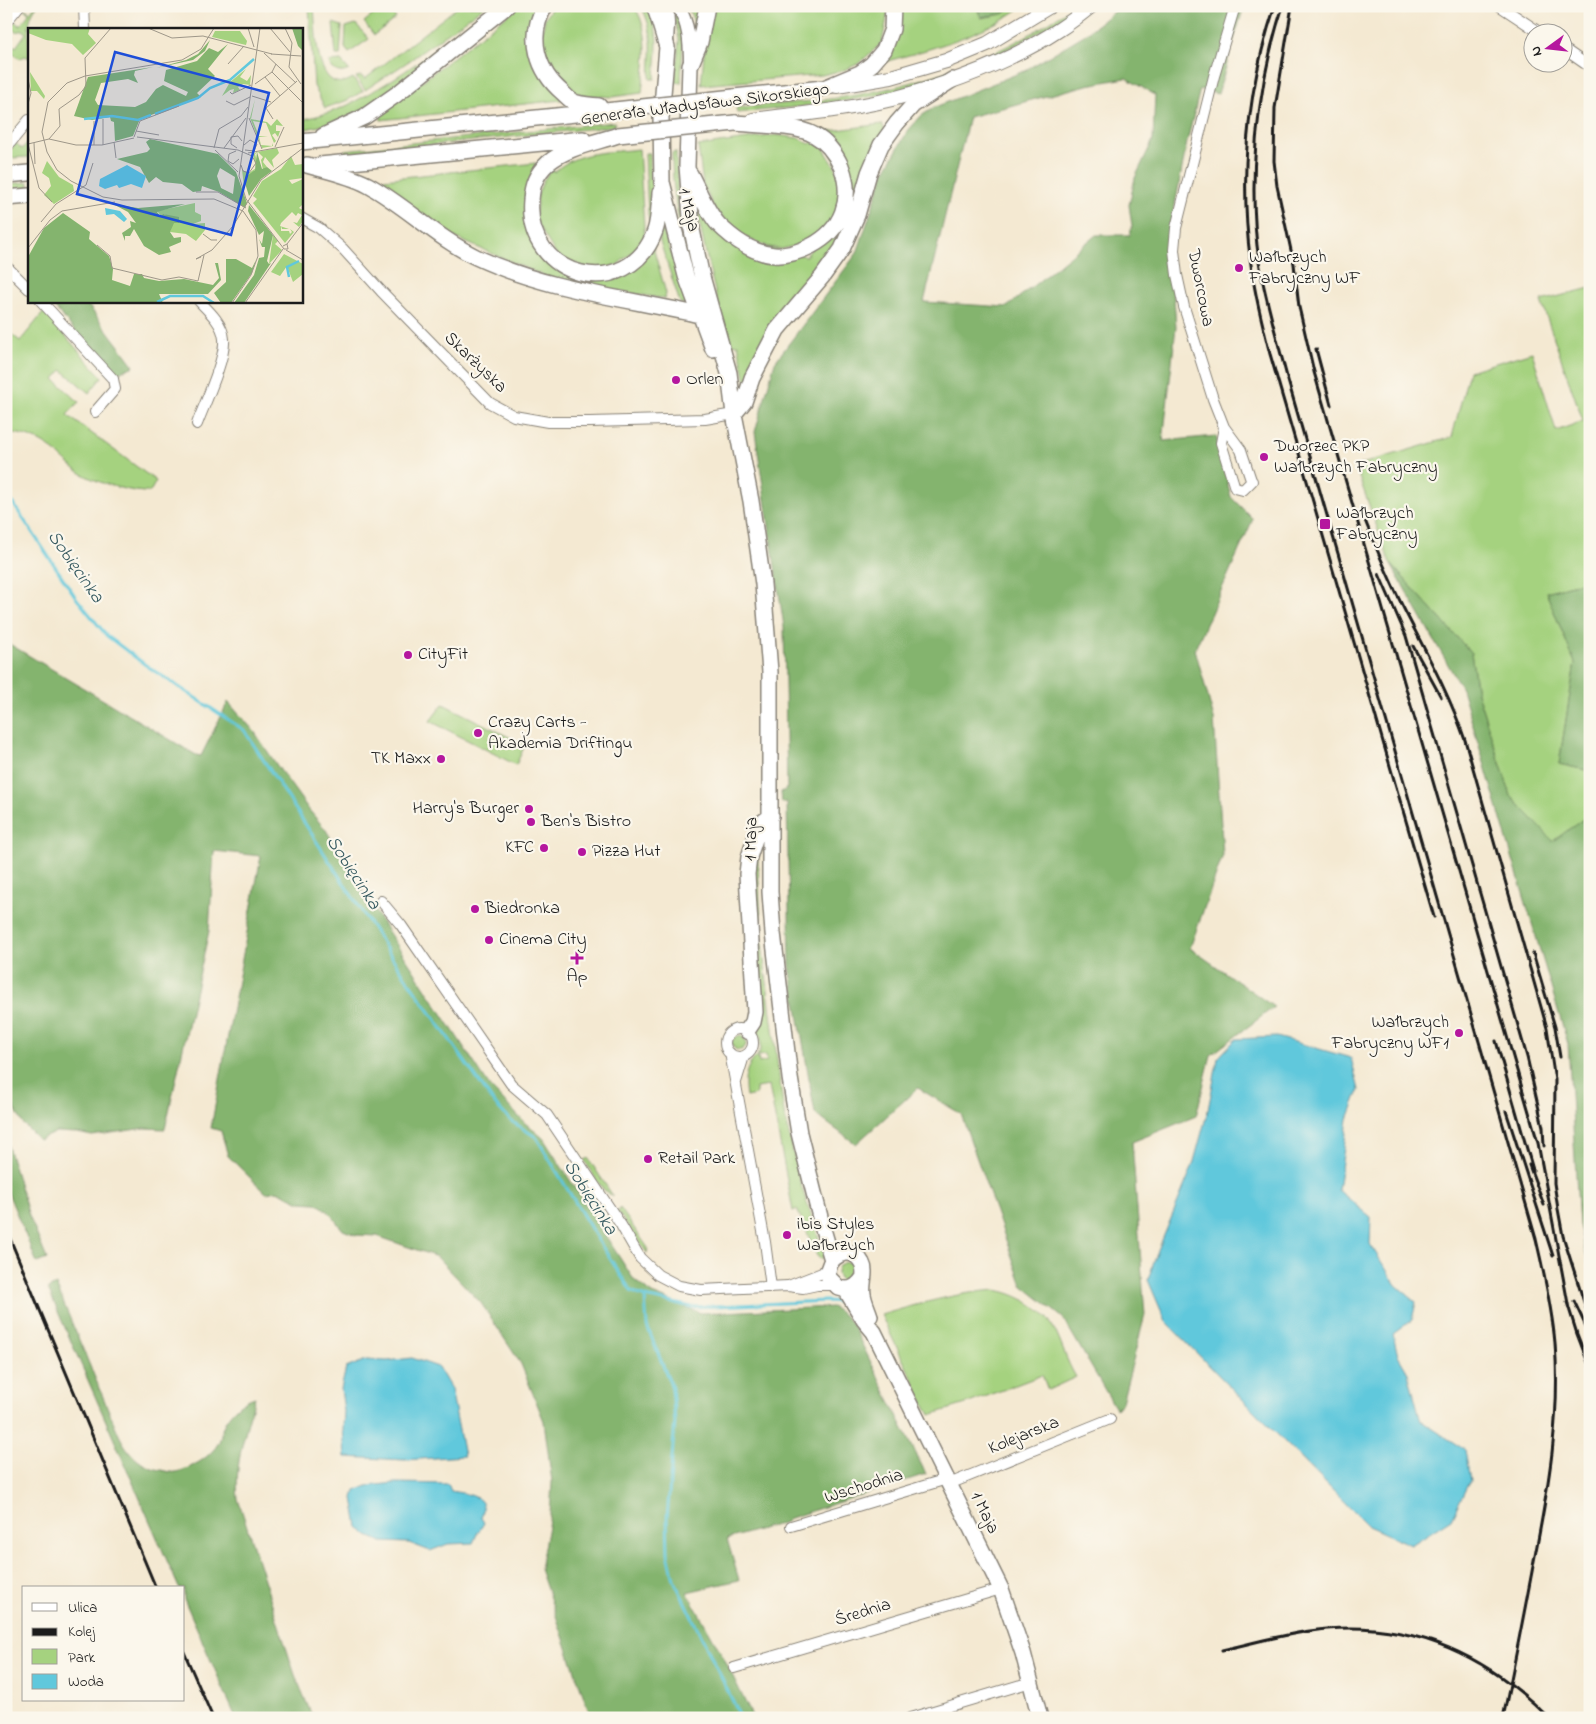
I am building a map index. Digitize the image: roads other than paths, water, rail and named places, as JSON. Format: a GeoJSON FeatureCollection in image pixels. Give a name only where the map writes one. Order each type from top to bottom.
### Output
{"type":"FeatureCollection","features":[{"type":"Feature","properties":{"kind":"main road"},"geometry":{"type":"LineString","coordinates":[[307,142],[364,117],[397,94],[508,6]]}},
{"type":"Feature","properties":{"kind":"main road"},"geometry":{"type":"LineString","coordinates":[[545,6],[540,14],[535,41],[541,66],[552,84],[572,101],[615,110]]}},
{"type":"Feature","properties":{"kind":"main road"},"geometry":{"type":"LineString","coordinates":[[654,6],[667,47]]}},
{"type":"Feature","properties":{"kind":"main road"},"geometry":{"type":"LineString","coordinates":[[690,66],[700,42],[707,6]]}},
{"type":"Feature","properties":{"kind":"main road"},"geometry":{"type":"LineString","coordinates":[[824,88],[860,73],[872,64],[884,50],[892,29],[893,6]]}},
{"type":"Feature","properties":{"kind":"main road","name":"Generała Władysława Sikorskiego"},"geometry":{"type":"LineString","coordinates":[[307,142],[824,88],[891,77],[946,61],[987,44],[1050,6]]}},
{"type":"Feature","properties":{"kind":"main road","name":"Generała Władysława Sikorskiego"},"geometry":{"type":"LineString","coordinates":[[304,166],[735,123],[892,99],[952,80],[1033,46],[1062,28],[1091,6]]}},
{"type":"Feature","properties":{"kind":"main road","name":"1 Maja"},"geometry":{"type":"LineString","coordinates":[[667,47],[661,117],[662,182],[686,276],[734,414]]}},
{"type":"Feature","properties":{"kind":"main road","name":"1 Maja"},"geometry":{"type":"LineString","coordinates":[[690,66],[687,166],[692,230],[701,273],[729,373],[734,414],[749,493],[763,584],[770,672],[771,900],[780,996],[799,1134],[822,1229],[835,1260]]}},
{"type":"Feature","properties":{"kind":"main road"},"geometry":{"type":"LineString","coordinates":[[734,414],[744,402],[752,378],[777,330],[822,277],[842,249],[857,215],[869,173],[882,145],[897,123],[913,105],[952,80]]}},
{"type":"Feature","properties":{"kind":"main road"},"geometry":{"type":"LineString","coordinates":[[687,166],[707,208],[718,223],[748,247],[774,255],[788,254],[801,251],[830,234],[845,207],[846,185],[839,161],[830,148],[810,133],[735,123]]}},
{"type":"Feature","properties":{"kind":"main road"},"geometry":{"type":"LineString","coordinates":[[618,135],[565,151],[548,163],[532,185],[530,211],[532,224],[546,253],[567,269],[594,275],[610,273],[636,260],[643,254],[656,229],[662,182]]}},
{"type":"Feature","properties":{"kind":"main road"},"geometry":{"type":"LineString","coordinates":[[330,140],[332,164]]}},
{"type":"Feature","properties":{"kind":"main road"},"geometry":{"type":"LineString","coordinates":[[304,166],[344,175],[370,186],[445,239],[484,260],[550,284],[700,315]]}},
{"type":"Feature","properties":{"kind":"main road"},"geometry":{"type":"LineString","coordinates":[[6,175],[28,173]]}},
{"type":"Feature","properties":{"kind":"main road"},"geometry":{"type":"LineString","coordinates":[[6,198],[28,196]]}},
{"type":"Feature","properties":{"kind":"main road"},"geometry":{"type":"LineString","coordinates":[[747,1031],[753,1022],[755,1012],[748,902],[748,865],[760,824],[771,816]]}},
{"type":"Feature","properties":{"kind":"main road"},"geometry":{"type":"LineString","coordinates":[[849,1254],[859,1258],[864,1268],[863,1278],[856,1286],[840,1287],[829,1278],[835,1260],[849,1254]]}},
{"type":"Feature","properties":{"kind":"main road","name":"1 Maja"},"geometry":{"type":"LineString","coordinates":[[863,1278],[863,1294],[874,1332]]}},
{"type":"Feature","properties":{"kind":"main road","name":"1 Maja"},"geometry":{"type":"LineString","coordinates":[[840,1287],[874,1332],[1001,1588],[1012,1617],[1040,1718]]}},
{"type":"Feature","properties":{"kind":"street"},"geometry":{"type":"LineString","coordinates":[[6,22],[19,6]]}},
{"type":"Feature","properties":{"kind":"street"},"geometry":{"type":"LineString","coordinates":[[84,6],[84,28]]}},
{"type":"Feature","properties":{"kind":"street","name":"1 Maja"},"geometry":{"type":"LineString","coordinates":[[667,6],[667,47]]}},
{"type":"Feature","properties":{"kind":"street","name":"1 Maja"},"geometry":{"type":"LineString","coordinates":[[678,6],[685,17],[690,42],[690,66]]}},
{"type":"Feature","properties":{"kind":"street","name":"Dworcowa"},"geometry":{"type":"LineString","coordinates":[[1224,428],[1221,443],[1235,488],[1243,490],[1252,481],[1240,450],[1224,428],[1205,374],[1184,307],[1174,250],[1176,228],[1210,93],[1235,6]]}},
{"type":"Feature","properties":{"kind":"street"},"geometry":{"type":"LineString","coordinates":[[1500,6],[1524,22]]}},
{"type":"Feature","properties":{"kind":"street"},"geometry":{"type":"LineString","coordinates":[[1574,56],[1590,67]]}},
{"type":"Feature","properties":{"kind":"street"},"geometry":{"type":"LineString","coordinates":[[6,148],[28,121]]}},
{"type":"Feature","properties":{"kind":"street","name":"Skarżyska"},"geometry":{"type":"LineString","coordinates":[[302,219],[319,228],[343,248],[381,291],[490,404],[514,416],[548,422],[590,422],[705,419],[734,414]]}},
{"type":"Feature","properties":{"kind":"street"},"geometry":{"type":"LineString","coordinates":[[6,266],[28,288]]}},
{"type":"Feature","properties":{"kind":"street"},"geometry":{"type":"LineString","coordinates":[[41,302],[113,379],[116,389],[94,412]]}},
{"type":"Feature","properties":{"kind":"street"},"geometry":{"type":"LineString","coordinates":[[197,424],[216,374],[224,340],[212,314],[200,302]]}},
{"type":"Feature","properties":{"kind":"street"},"geometry":{"type":"LineString","coordinates":[[381,901],[401,925],[511,1084],[547,1115],[616,1217],[640,1258],[658,1275],[679,1286],[701,1290],[788,1286],[803,1288],[816,1285],[840,1287]]}},
{"type":"Feature","properties":{"kind":"street"},"geometry":{"type":"LineString","coordinates":[[736,1083],[744,1056],[753,1045],[747,1031],[738,1029],[732,1030],[728,1034],[725,1042],[730,1053],[736,1083],[771,1287]]}},
{"type":"Feature","properties":{"kind":"street"},"geometry":{"type":"LineString","coordinates":[[730,1053],[739,1057],[744,1056]]}},
{"type":"Feature","properties":{"kind":"street"},"geometry":{"type":"LineString","coordinates":[[788,1286],[822,1274],[835,1260]]}},
{"type":"Feature","properties":{"kind":"street","name":"Kolejarska"},"geometry":{"type":"LineString","coordinates":[[948,1482],[1110,1418]]}},
{"type":"Feature","properties":{"kind":"street","name":"Wschodnia"},"geometry":{"type":"LineString","coordinates":[[791,1526],[948,1482]]}},
{"type":"Feature","properties":{"kind":"street","name":"Średnia"},"geometry":{"type":"LineString","coordinates":[[734,1668],[1001,1588]]}},
{"type":"Feature","properties":{"kind":"street"},"geometry":{"type":"LineString","coordinates":[[910,1718],[1031,1682]]}},
{"type":"Feature","properties":{"kind":"water"},"geometry":{"type":"Polygon","coordinates":[[[1277,1037],[1351,1058],[1359,1090],[1348,1119],[1338,1190],[1371,1217],[1370,1244],[1396,1285],[1416,1302],[1412,1320],[1393,1334],[1398,1356],[1408,1373],[1421,1421],[1465,1450],[1470,1480],[1451,1519],[1411,1545],[1368,1526],[1166,1322],[1148,1280],[1158,1250],[1193,1165],[1208,1110],[1218,1058],[1236,1039],[1277,1037]]]}},
{"type":"Feature","properties":{"kind":"water"},"geometry":{"type":"Polygon","coordinates":[[[412,1358],[438,1367],[451,1389],[464,1456],[405,1460],[345,1457],[344,1411],[341,1389],[346,1368],[366,1360],[387,1361],[412,1358]]]}},
{"type":"Feature","properties":{"kind":"water"},"geometry":{"type":"Polygon","coordinates":[[[395,1483],[448,1484],[451,1491],[469,1495],[480,1500],[483,1510],[481,1517],[484,1523],[473,1543],[448,1544],[430,1551],[409,1543],[382,1542],[368,1536],[358,1527],[353,1498],[355,1491],[367,1486],[395,1483]]]}},
{"type":"Feature","properties":{"kind":"waterway","name":"Sobięcinka"},"geometry":{"type":"LineString","coordinates":[[6,493],[77,599],[107,636],[147,666],[244,730],[393,959],[494,1103],[511,1121],[536,1137],[631,1291],[645,1297],[692,1307],[826,1301],[841,1302]]}},
{"type":"Feature","properties":{"kind":"waterway"},"geometry":{"type":"LineString","coordinates":[[645,1297],[647,1326],[672,1388],[675,1422],[667,1518],[668,1553],[674,1580],[741,1718]]}},
{"type":"Feature","properties":{"kind":"railway"},"geometry":{"type":"LineString","coordinates":[[1275,6],[1257,71],[1248,138],[1246,205],[1248,239],[1254,282],[1270,354],[1434,917]]}},
{"type":"Feature","properties":{"kind":"railway"},"geometry":{"type":"LineString","coordinates":[[1283,6],[1266,70],[1256,139],[1254,207],[1261,273],[1287,377],[1536,1239],[1554,1330],[1556,1398],[1552,1453],[1539,1534],[1503,1718]]}},
{"type":"Feature","properties":{"kind":"railway"},"geometry":{"type":"LineString","coordinates":[[1292,6],[1275,108],[1274,161],[1277,186],[1294,264],[1299,307],[1314,372],[1538,1143],[1569,1309]]}},
{"type":"Feature","properties":{"kind":"railway"},"geometry":{"type":"LineString","coordinates":[[1316,349],[1331,405]]}},
{"type":"Feature","properties":{"kind":"railway"},"geometry":{"type":"LineString","coordinates":[[1362,513],[1395,590],[1446,692],[1465,740],[1547,1028],[1555,1080],[1554,1183],[1563,1236],[1590,1321]]}},
{"type":"Feature","properties":{"kind":"railway"},"geometry":{"type":"LineString","coordinates":[[1379,574],[1406,636],[1527,1057],[1543,1127],[1544,1146]]}},
{"type":"Feature","properties":{"kind":"railway"},"geometry":{"type":"LineString","coordinates":[[1413,646],[1441,697]]}},
{"type":"Feature","properties":{"kind":"railway"},"geometry":{"type":"LineString","coordinates":[[1533,953],[1555,1027],[1560,1057]]}},
{"type":"Feature","properties":{"kind":"railway"},"geometry":{"type":"LineString","coordinates":[[1496,1041],[1533,1170]]}},
{"type":"Feature","properties":{"kind":"railway"},"geometry":{"type":"LineString","coordinates":[[1506,1111],[1553,1256]]}},
{"type":"Feature","properties":{"kind":"railway"},"geometry":{"type":"LineString","coordinates":[[1529,1165],[1544,1205]]}},
{"type":"Feature","properties":{"kind":"railway"},"geometry":{"type":"LineString","coordinates":[[6,1229],[155,1586]]}},
{"type":"Feature","properties":{"kind":"railway"},"geometry":{"type":"LineString","coordinates":[[1574,1301],[1590,1335]]}},
{"type":"Feature","properties":{"kind":"railway"},"geometry":{"type":"LineString","coordinates":[[1567,1302],[1590,1368]]}},
{"type":"Feature","properties":{"kind":"railway"},"geometry":{"type":"LineString","coordinates":[[1222,1650],[1314,1630],[1359,1628],[1390,1631],[1420,1638],[1448,1648],[1475,1661],[1501,1677],[1526,1696],[1549,1718]]}},
{"type":"Feature","properties":{"kind":"railway"},"geometry":{"type":"LineString","coordinates":[[185,1654],[213,1718]]}},
{"type":"Feature","properties":{"kind":"place","name":"Wałbrzych Fabryczny WF"},"geometry":{"type":"Point","coordinates":[1239,268]}},
{"type":"Feature","properties":{"kind":"place","name":"Orlen"},"geometry":{"type":"Point","coordinates":[676,380]}},
{"type":"Feature","properties":{"kind":"place","name":"Dworzec PKP Wałbrzych Fabryczny"},"geometry":{"type":"Point","coordinates":[1264,457]}},
{"type":"Feature","properties":{"kind":"place","name":"Wałbrzych Fabryczny"},"geometry":{"type":"Point","coordinates":[1325,524]}},
{"type":"Feature","properties":{"kind":"place","name":"CityFit"},"geometry":{"type":"Point","coordinates":[408,655]}},
{"type":"Feature","properties":{"kind":"place","name":"Crazy Carts - Akademia Driftingu"},"geometry":{"type":"Point","coordinates":[478,733]}},
{"type":"Feature","properties":{"kind":"place","name":"TK Maxx"},"geometry":{"type":"Point","coordinates":[441,759]}},
{"type":"Feature","properties":{"kind":"place","name":"Harry's Burger"},"geometry":{"type":"Point","coordinates":[529,809]}},
{"type":"Feature","properties":{"kind":"place","name":"Ben's Bistro"},"geometry":{"type":"Point","coordinates":[531,822]}},
{"type":"Feature","properties":{"kind":"place","name":"KFC"},"geometry":{"type":"Point","coordinates":[544,848]}},
{"type":"Feature","properties":{"kind":"place","name":"Pizza Hut"},"geometry":{"type":"Point","coordinates":[582,852]}},
{"type":"Feature","properties":{"kind":"place","name":"Biedronka"},"geometry":{"type":"Point","coordinates":[475,909]}},
{"type":"Feature","properties":{"kind":"place","name":"Cinema City"},"geometry":{"type":"Point","coordinates":[489,940]}},
{"type":"Feature","properties":{"kind":"place","name":"Ap"},"geometry":{"type":"Point","coordinates":[577,958]}},
{"type":"Feature","properties":{"kind":"place","name":"Wałbrzych Fabryczny WF1"},"geometry":{"type":"Point","coordinates":[1459,1033]}},
{"type":"Feature","properties":{"kind":"place","name":"Retail Park"},"geometry":{"type":"Point","coordinates":[648,1159]}},
{"type":"Feature","properties":{"kind":"place","name":"ibis Styles Wałbrzych"},"geometry":{"type":"Point","coordinates":[787,1235]}}]}
